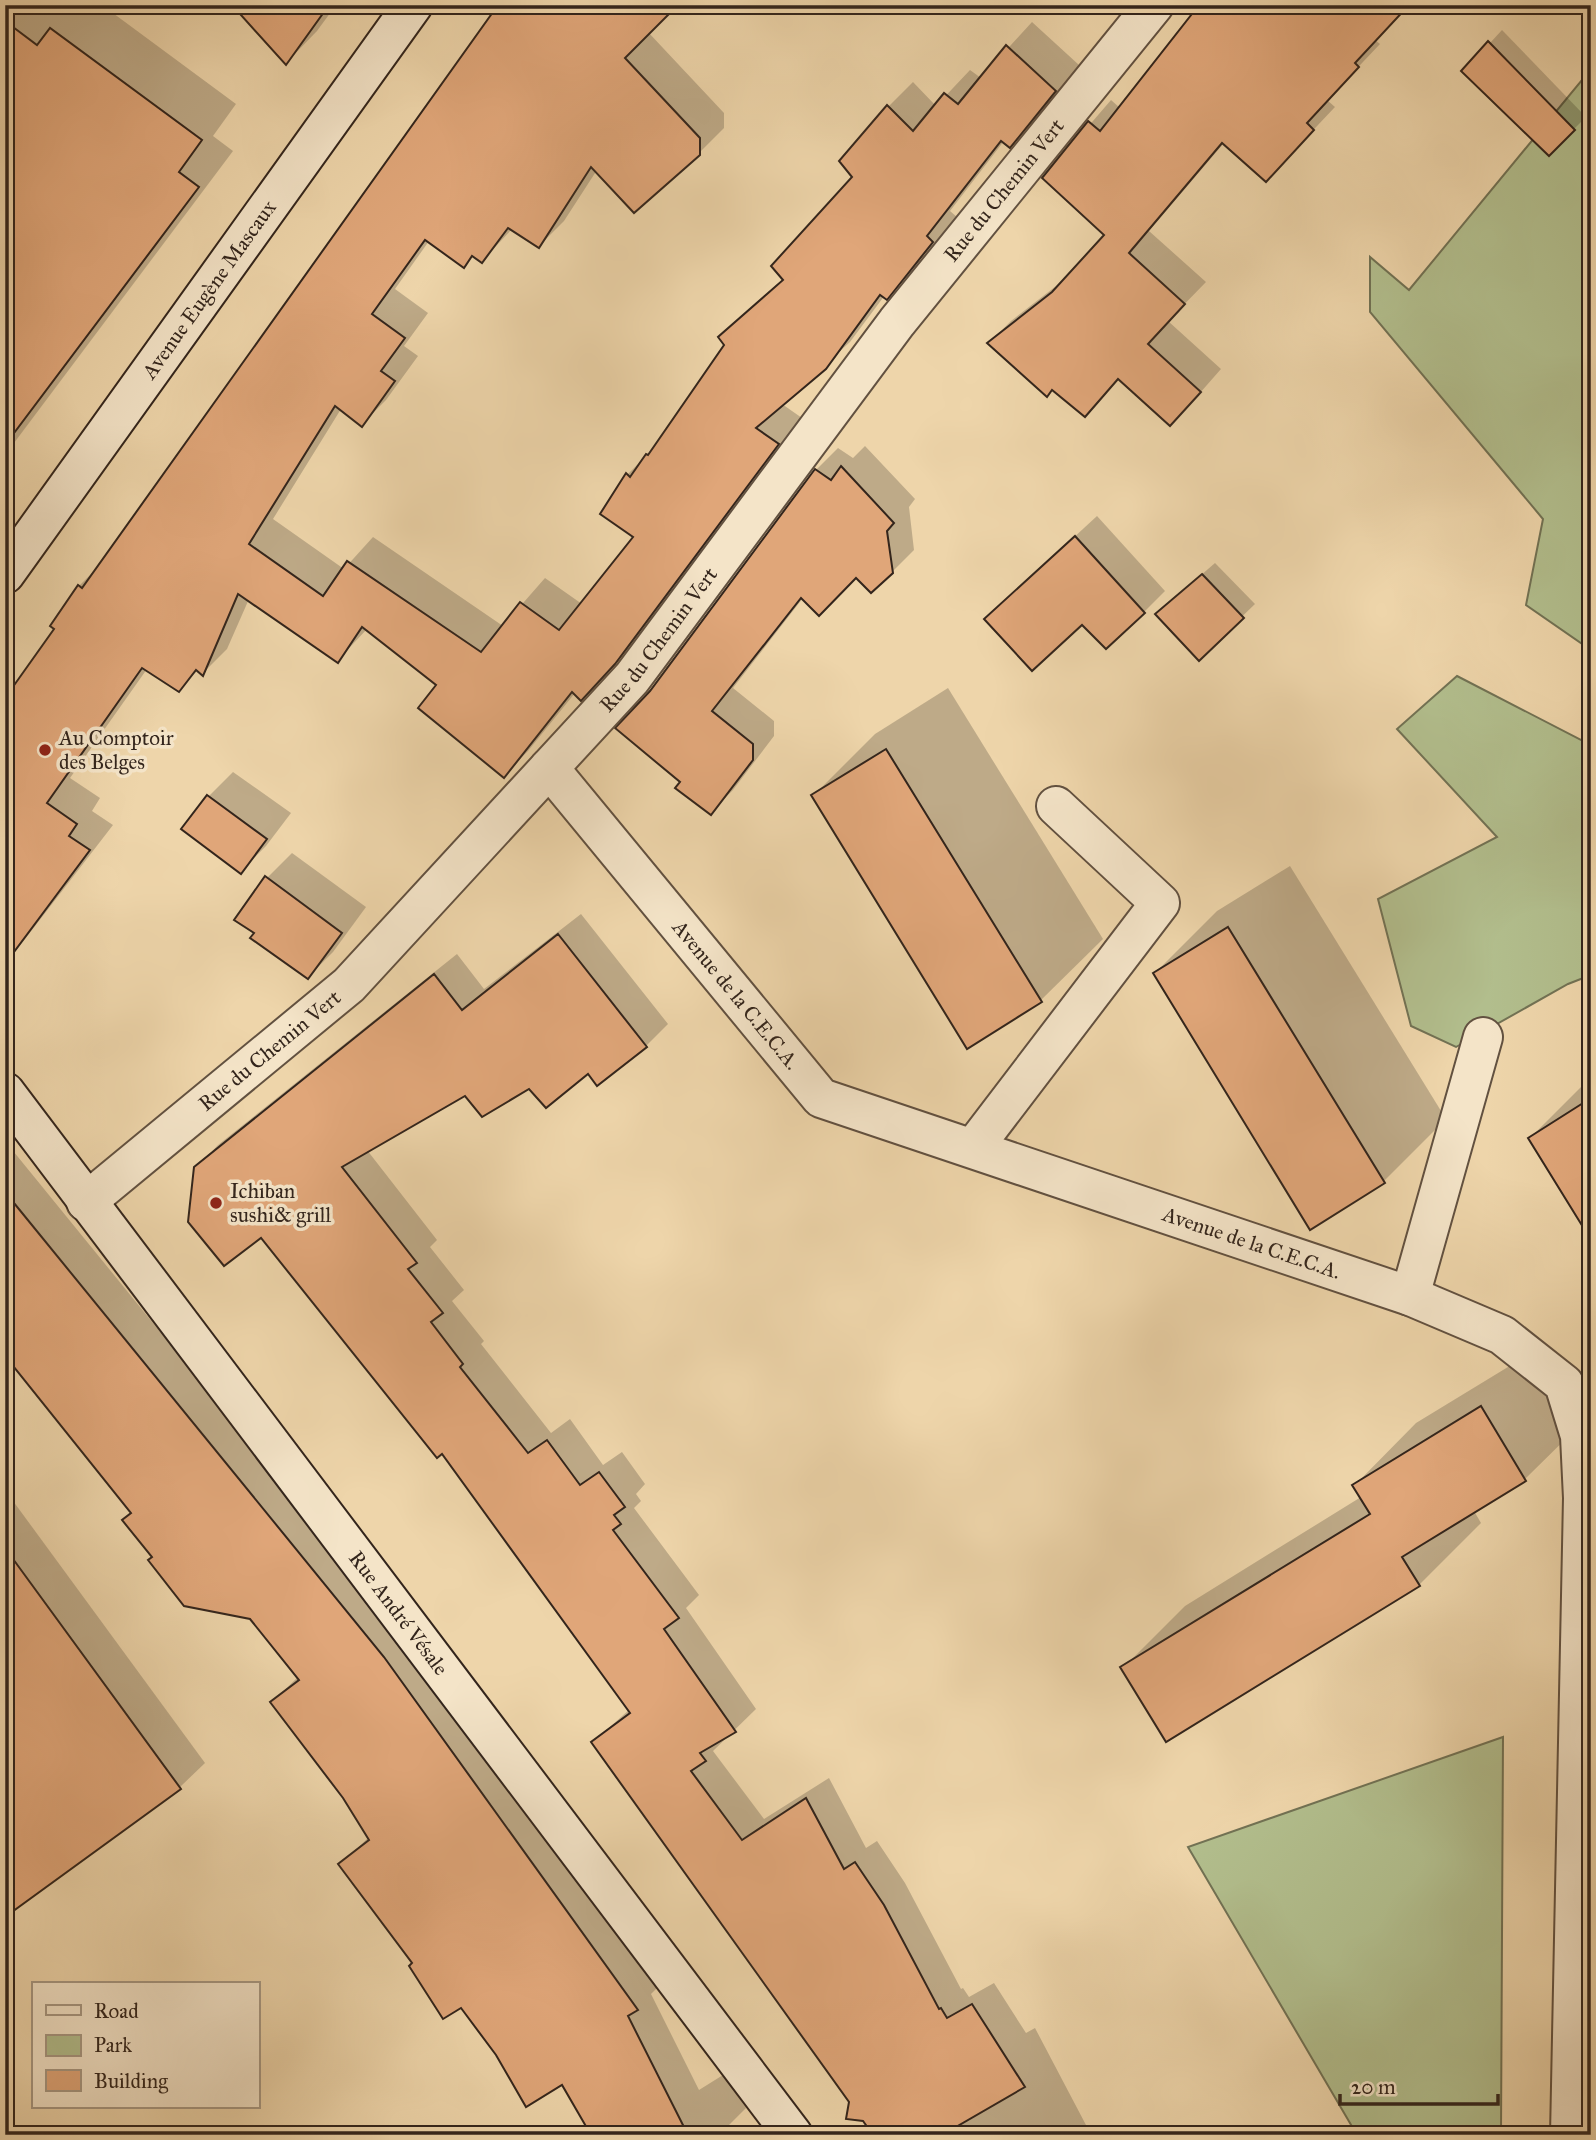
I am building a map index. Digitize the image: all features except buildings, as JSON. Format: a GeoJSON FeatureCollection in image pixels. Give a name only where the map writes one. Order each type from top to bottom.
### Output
{"type":"FeatureCollection","features":[{"type":"Feature","properties":{"kind":"street","name":"Avenue Eugène Mascaux"},"geometry":{"type":"LineString","coordinates":[[5,574],[413,5]]}},
{"type":"Feature","properties":{"kind":"street","name":"Rue du Chemin Vert"},"geometry":{"type":"LineString","coordinates":[[86,1202],[349,985],[632,678],[897,322],[1154,5]]}},
{"type":"Feature","properties":{"kind":"street","name":"Avenue de la C.E.C.A."},"geometry":{"type":"LineString","coordinates":[[549,768],[821,1098],[974,1147],[1410,1296],[1502,1335],[1564,1384],[1580,1436],[1587,1495],[1570,2135]]}},
{"type":"Feature","properties":{"kind":"street"},"geometry":{"type":"LineString","coordinates":[[974,1147],[1160,903],[1056,806]]}},
{"type":"Feature","properties":{"kind":"street"},"geometry":{"type":"LineString","coordinates":[[1410,1296],[1483,1037]]}},
{"type":"Feature","properties":{"kind":"street","name":"Rue André Vésale"},"geometry":{"type":"LineString","coordinates":[[5,1092],[793,2135]]}},
{"type":"Feature","properties":{"kind":"green space"},"geometry":{"type":"Polygon","coordinates":[[[1591,69],[1591,650],[1526,605],[1543,519],[1370,312],[1370,257],[1409,290],[1591,69]]]}},
{"type":"Feature","properties":{"kind":"green space"},"geometry":{"type":"Polygon","coordinates":[[[1457,676],[1591,745],[1591,975],[1568,984],[1456,1047],[1411,1026],[1378,899],[1497,837],[1397,729],[1457,676]]]}},
{"type":"Feature","properties":{"kind":"green space"},"geometry":{"type":"Polygon","coordinates":[[[1503,1737],[1501,2135],[1357,2135],[1188,1847],[1503,1737]]]}},
{"type":"Feature","properties":{"kind":"place","name":"Au Comptoir des Belges"},"geometry":{"type":"Point","coordinates":[45,750]}},
{"type":"Feature","properties":{"kind":"place","name":"Ichiban sushi& grill"},"geometry":{"type":"Point","coordinates":[216,1203]}}]}
